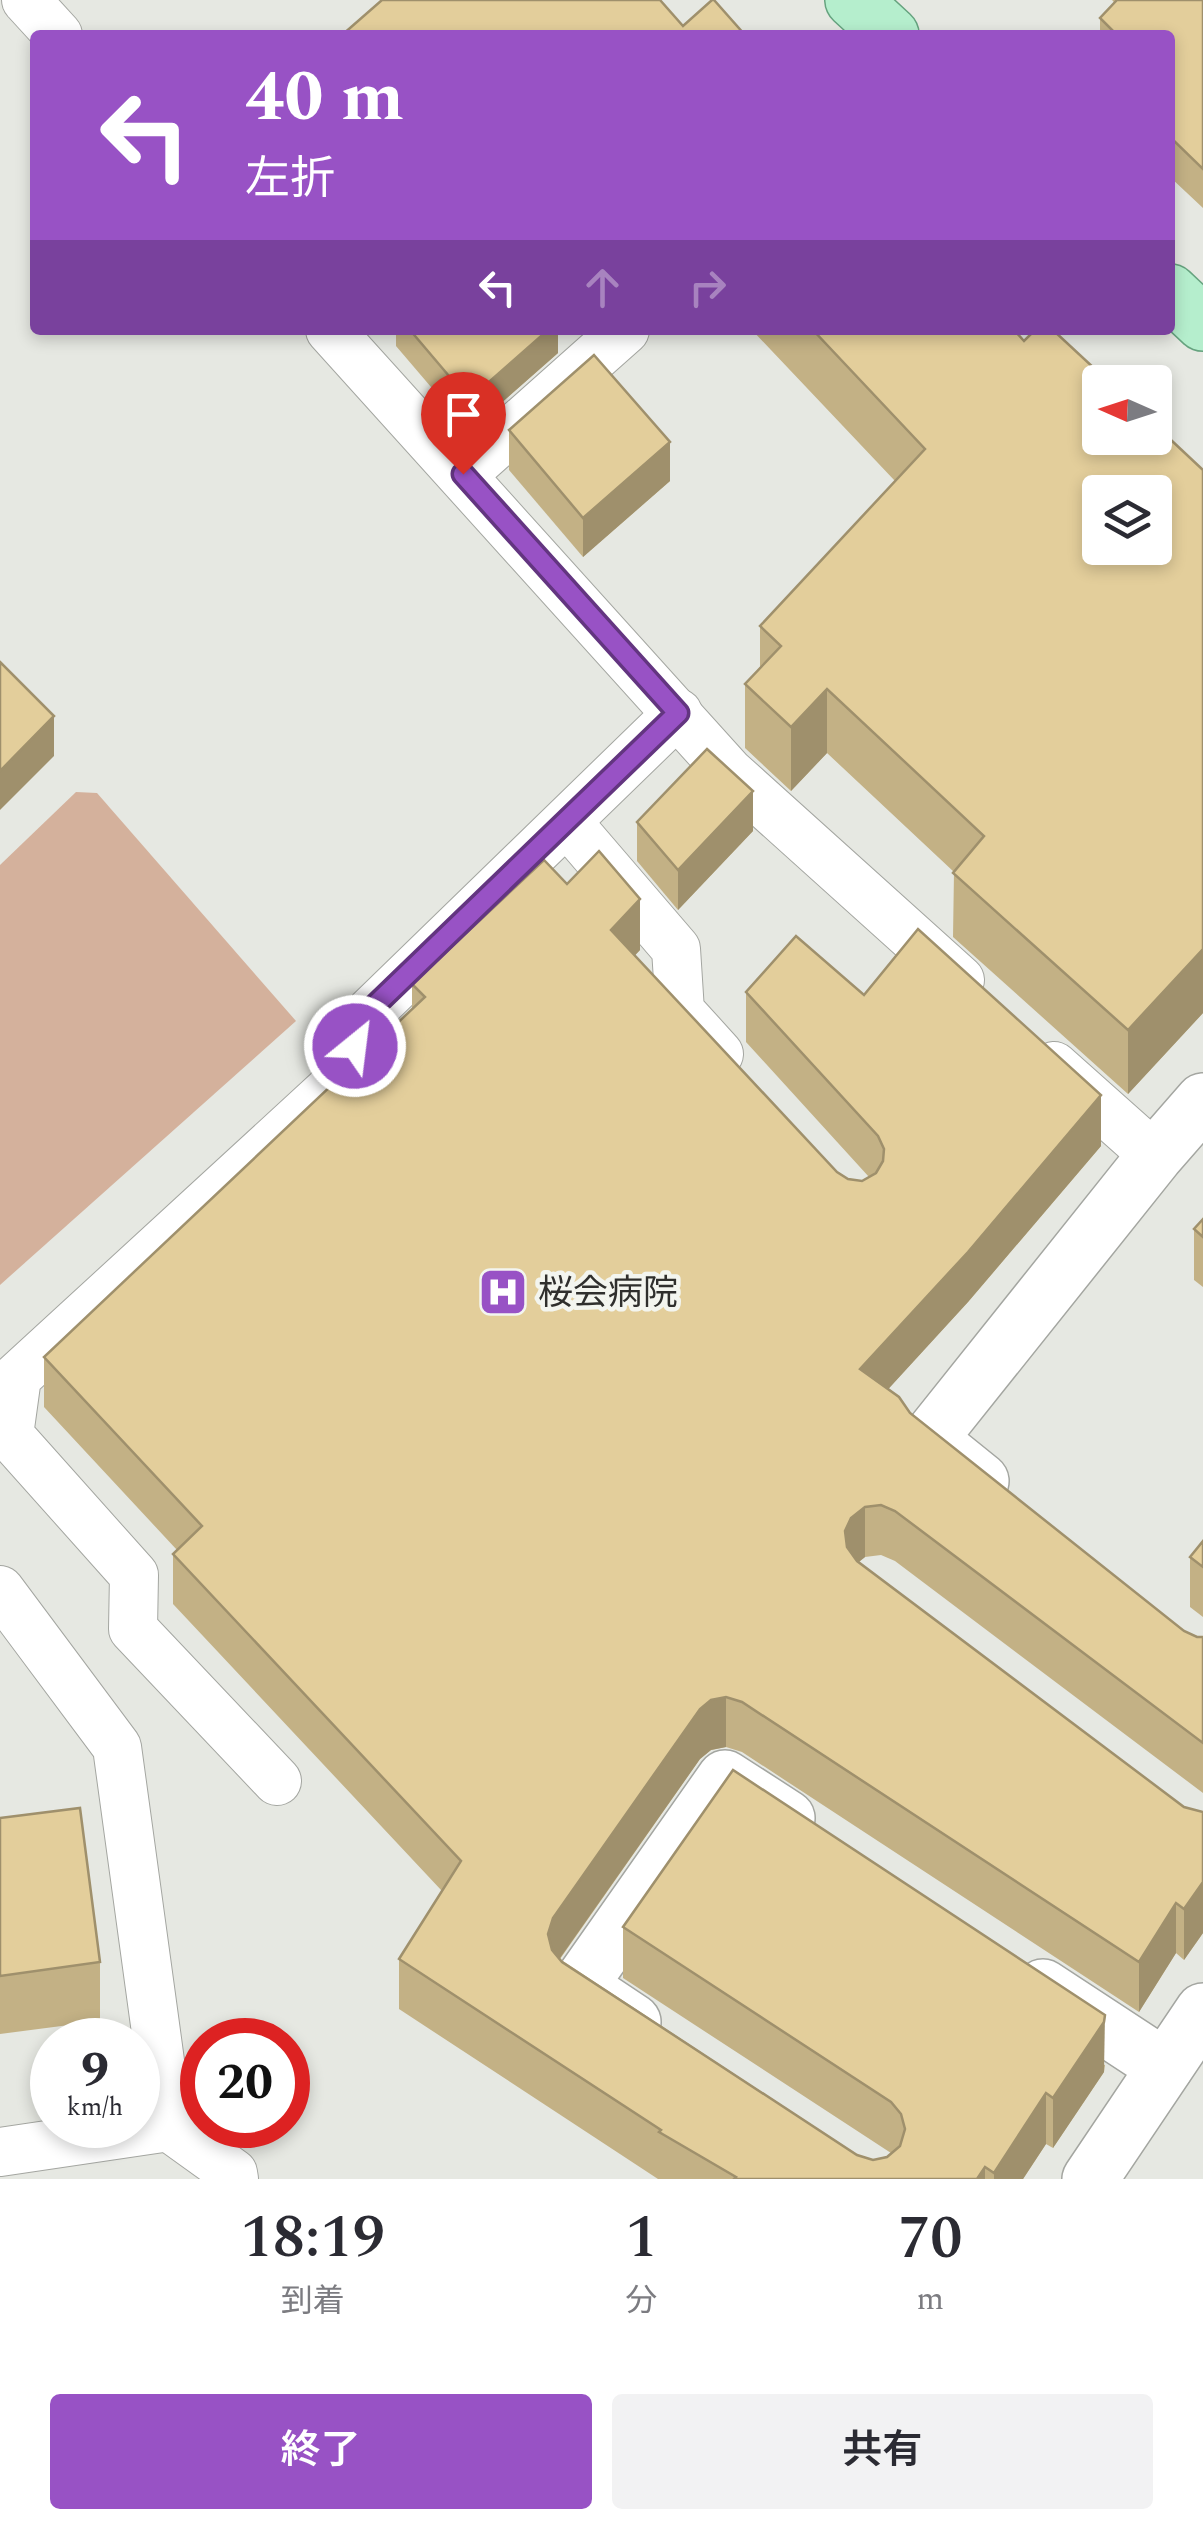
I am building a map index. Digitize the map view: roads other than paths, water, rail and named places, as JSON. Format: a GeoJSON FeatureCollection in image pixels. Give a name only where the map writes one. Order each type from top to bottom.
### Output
{"type":"FeatureCollection","features":[{"type":"Feature","properties":{"kind":"main road"},"geometry":{"type":"LineString","coordinates":[[852,0],[885,30]]}},
{"type":"Feature","properties":{"kind":"main road"},"geometry":{"type":"LineString","coordinates":[[1175,297],[1203,323]]}},
{"type":"Feature","properties":{"kind":"street"},"geometry":{"type":"LineString","coordinates":[[1020,1512],[928,1439],[1203,1101]]}},
{"type":"Feature","properties":{"kind":"street"},"geometry":{"type":"LineString","coordinates":[[677,2050],[579,1986],[590,1970],[725,1778],[823,1842]]}},
{"type":"Feature","properties":{"kind":"street"},"geometry":{"type":"LineString","coordinates":[[1002,1960],[1165,2067]]}},
{"type":"Feature","properties":{"kind":"street"},"geometry":{"type":"LineString","coordinates":[[1090,2179],[1203,2011]]}},
{"type":"Feature","properties":{"kind":"lane"},"geometry":{"type":"LineString","coordinates":[[26,0],[53,30]]}},
{"type":"Feature","properties":{"kind":"lane"},"geometry":{"type":"LineString","coordinates":[[335,335],[729,772],[1155,1156]]}},
{"type":"Feature","properties":{"kind":"lane"},"geometry":{"type":"LineString","coordinates":[[463,474],[619,335]]}},
{"type":"Feature","properties":{"kind":"lane"},"geometry":{"type":"LineString","coordinates":[[276,1780],[133,1630],[134,1576],[9,1435],[17,1377],[348,1073],[362,1018],[678,713]]}},
{"type":"Feature","properties":{"kind":"lane"},"geometry":{"type":"LineString","coordinates":[[567,822],[676,949],[680,1011],[743,1080]]}},
{"type":"Feature","properties":{"kind":"lane"},"geometry":{"type":"LineString","coordinates":[[0,1590],[117,1747],[169,2127]]}},
{"type":"Feature","properties":{"kind":"lane"},"geometry":{"type":"LineString","coordinates":[[0,2152],[169,2127],[233,2172],[234,2179]]}},
{"type":"Feature","properties":{"kind":"place","name":"桜会病院"},"geometry":{"type":"Point","coordinates":[503,1292]}}]}
